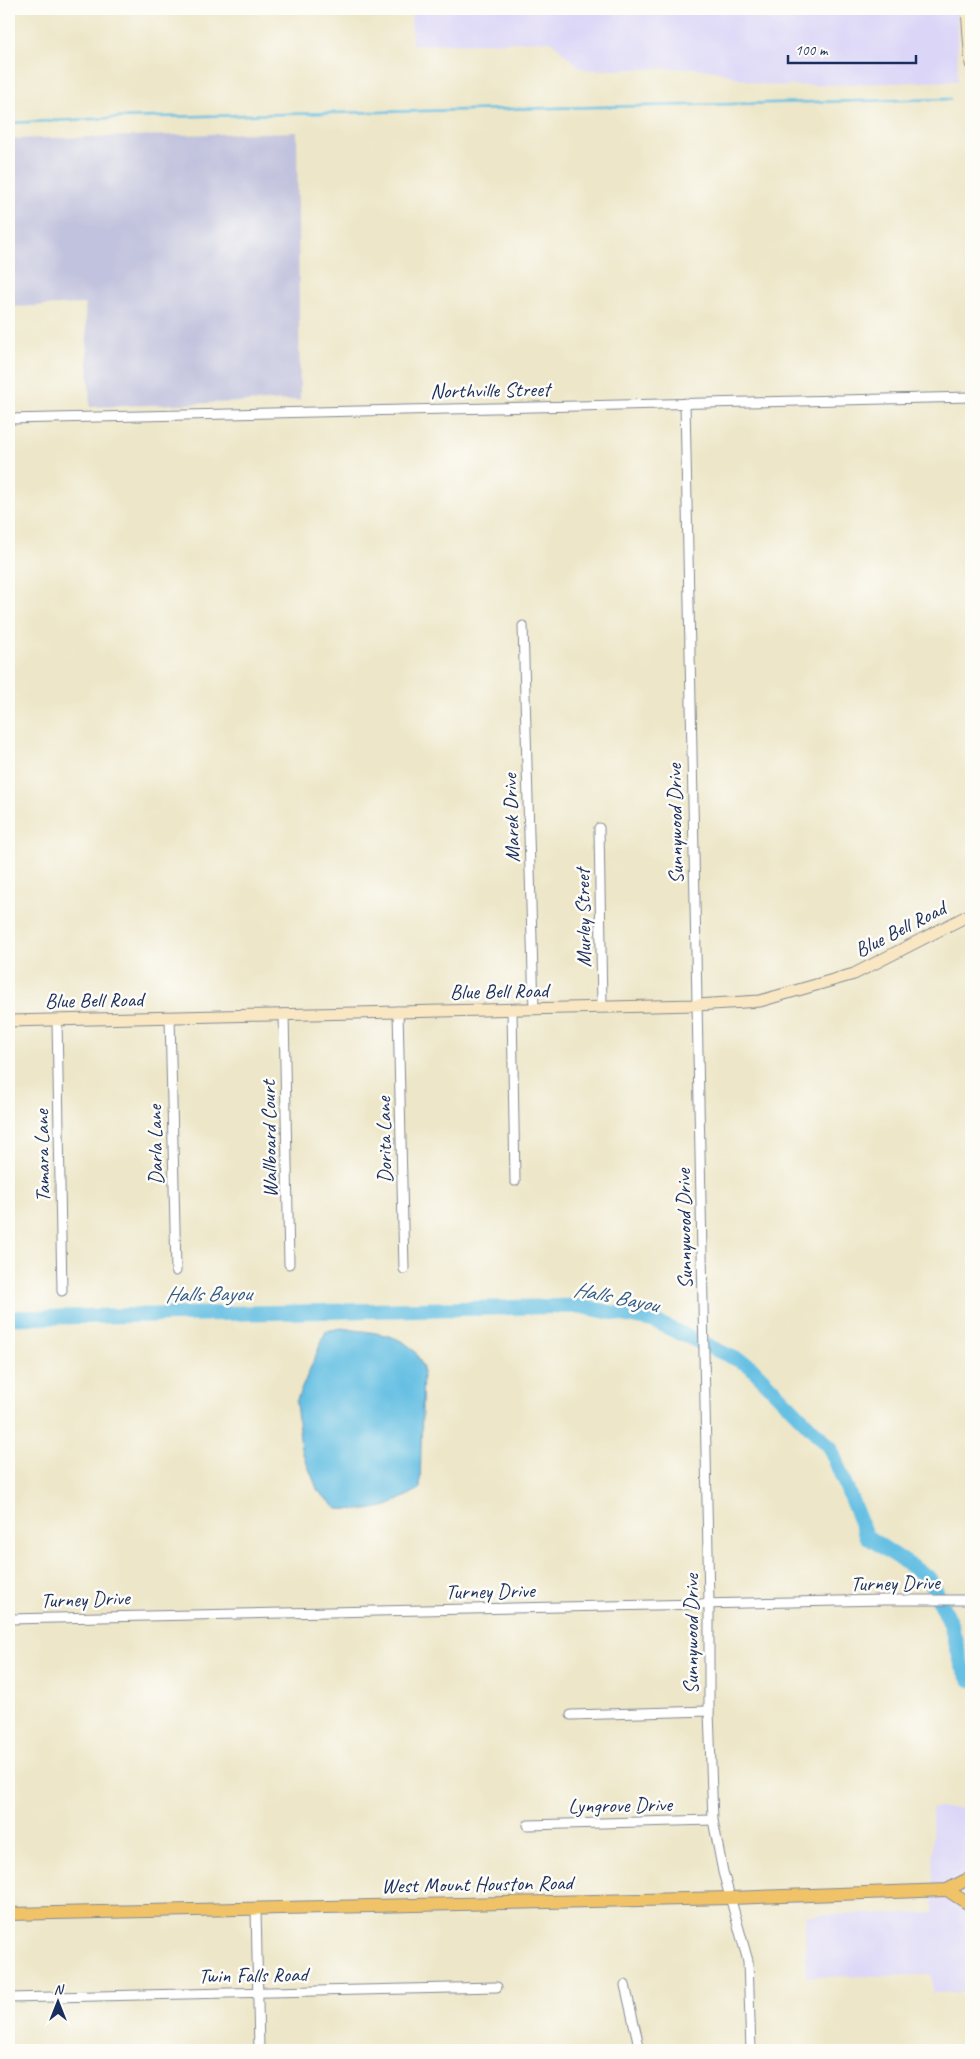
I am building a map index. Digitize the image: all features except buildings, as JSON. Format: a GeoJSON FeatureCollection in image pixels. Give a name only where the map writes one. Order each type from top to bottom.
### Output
{"type":"FeatureCollection","features":[{"type":"Feature","properties":{"kind":"main road","name":"West Mount Houston Road"},"geometry":{"type":"LineString","coordinates":[[9,1914],[731,1898],[947,1890],[966,1880],[971,1880]]}},
{"type":"Feature","properties":{"kind":"main road"},"geometry":{"type":"LineString","coordinates":[[947,1890],[967,1903],[971,1903]]}},
{"type":"Feature","properties":{"kind":"street"},"geometry":{"type":"LineString","coordinates":[[967,9],[971,64]]}},
{"type":"Feature","properties":{"kind":"street","name":"Northville Street"},"geometry":{"type":"LineString","coordinates":[[9,419],[971,397]]}},
{"type":"Feature","properties":{"kind":"street","name":"Sunnywood Drive"},"geometry":{"type":"LineString","coordinates":[[685,403],[712,1820],[723,1872],[748,1961],[751,2050]]}},
{"type":"Feature","properties":{"kind":"street","name":"Marek Drive"},"geometry":{"type":"LineString","coordinates":[[523,626],[534,1009]]}},
{"type":"Feature","properties":{"kind":"street","name":"Murley Street"},"geometry":{"type":"LineString","coordinates":[[599,828],[602,1007]]}},
{"type":"Feature","properties":{"kind":"street","name":"Blue Bell Road"},"geometry":{"type":"LineString","coordinates":[[9,1021],[696,1005],[760,1001],[854,974],[971,914]]}},
{"type":"Feature","properties":{"kind":"street"},"geometry":{"type":"LineString","coordinates":[[512,1009],[514,1181]]}},
{"type":"Feature","properties":{"kind":"street","name":"Dorita Lane"},"geometry":{"type":"LineString","coordinates":[[398,1011],[404,1269]]}},
{"type":"Feature","properties":{"kind":"street","name":"Wallboard Court"},"geometry":{"type":"LineString","coordinates":[[284,1014],[289,1264]]}},
{"type":"Feature","properties":{"kind":"street","name":"Darla Lane"},"geometry":{"type":"LineString","coordinates":[[170,1017],[176,1271]]}},
{"type":"Feature","properties":{"kind":"street","name":"Tamara Lane"},"geometry":{"type":"LineString","coordinates":[[58,1020],[62,1290]]}},
{"type":"Feature","properties":{"kind":"street","name":"Turney Drive"},"geometry":{"type":"LineString","coordinates":[[9,1619],[970,1599]]}},
{"type":"Feature","properties":{"kind":"street"},"geometry":{"type":"LineString","coordinates":[[571,1715],[709,1711]]}},
{"type":"Feature","properties":{"kind":"street","name":"Lyngrove Drive"},"geometry":{"type":"LineString","coordinates":[[528,1825],[712,1820]]}},
{"type":"Feature","properties":{"kind":"street"},"geometry":{"type":"LineString","coordinates":[[256,1908],[259,2050]]}},
{"type":"Feature","properties":{"kind":"street"},"geometry":{"type":"LineString","coordinates":[[625,1985],[640,2050]]}},
{"type":"Feature","properties":{"kind":"street","name":"Twin Falls Road"},"geometry":{"type":"LineString","coordinates":[[9,1998],[498,1987]]}},
{"type":"Feature","properties":{"kind":"shaded area"},"geometry":{"type":"Polygon","coordinates":[[[411,9],[957,9],[958,81],[784,86],[759,84],[715,71],[694,68],[589,70],[579,67],[551,41],[412,45],[411,9]]]}},
{"type":"Feature","properties":{"kind":"shaded area"},"geometry":{"type":"Polygon","coordinates":[[[297,132],[300,400],[90,407],[85,304],[9,307],[9,139],[297,132]]]}},
{"type":"Feature","properties":{"kind":"shaded area"},"geometry":{"type":"Polygon","coordinates":[[[932,1808],[971,1808],[971,1992],[932,1993],[932,1975],[806,1977],[805,1915],[933,1913],[932,1808]]]}},
{"type":"Feature","properties":{"kind":"water"},"geometry":{"type":"Polygon","coordinates":[[[342,1328],[395,1338],[414,1351],[423,1367],[420,1489],[388,1506],[367,1510],[338,1509],[318,1491],[301,1449],[296,1402],[326,1331],[342,1328]]]}},
{"type":"Feature","properties":{"kind":"waterway"},"geometry":{"type":"LineString","coordinates":[[9,123],[113,118],[950,99]]}},
{"type":"Feature","properties":{"kind":"waterway","name":"Halls Bayou"},"geometry":{"type":"LineString","coordinates":[[9,1318],[579,1306],[654,1321],[749,1365],[830,1447],[866,1536],[929,1578],[951,1625],[962,1666],[971,1680]]}}]}
